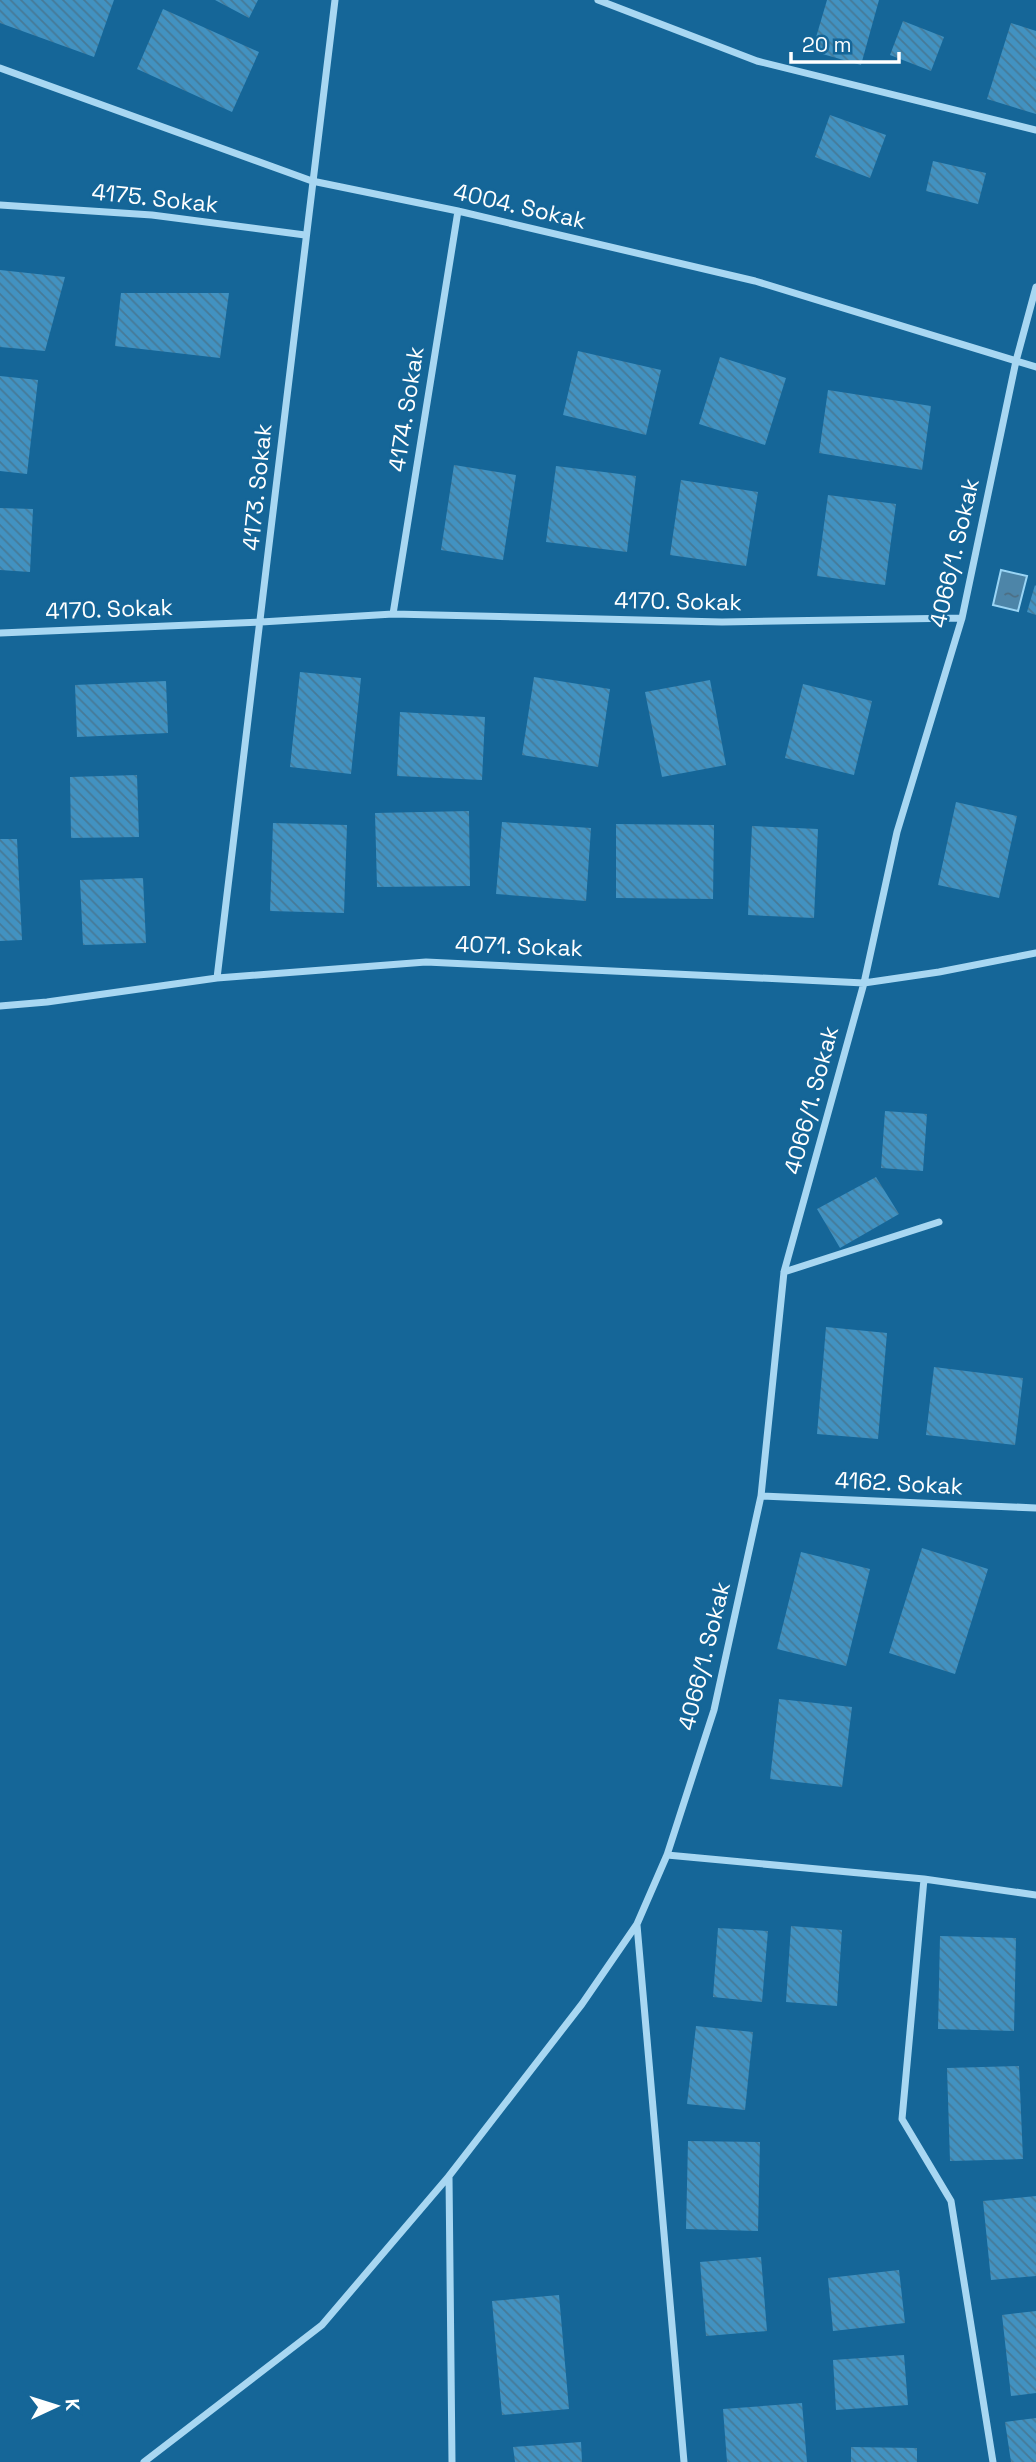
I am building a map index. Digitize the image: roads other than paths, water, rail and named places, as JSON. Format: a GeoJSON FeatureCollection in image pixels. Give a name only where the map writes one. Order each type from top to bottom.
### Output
{"type":"FeatureCollection","features":[{"type":"Feature","properties":{"kind":"street","name":"4173. Sokak"},"geometry":{"type":"LineString","coordinates":[[216,978],[335,0]]}},
{"type":"Feature","properties":{"kind":"street"},"geometry":{"type":"LineString","coordinates":[[598,0],[757,61],[1036,130]]}},
{"type":"Feature","properties":{"kind":"street","name":"4004. Sokak"},"geometry":{"type":"LineString","coordinates":[[0,68],[312,181],[458,211],[755,281],[1036,367]]}},
{"type":"Feature","properties":{"kind":"street","name":"4175. Sokak"},"geometry":{"type":"LineString","coordinates":[[0,205],[152,215],[305,235]]}},
{"type":"Feature","properties":{"kind":"street","name":"4174. Sokak"},"geometry":{"type":"LineString","coordinates":[[393,614],[458,211]]}},
{"type":"Feature","properties":{"kind":"street","name":"4066/1. Sokak"},"geometry":{"type":"LineString","coordinates":[[144,2462],[322,2325],[449,2176],[582,2004],[637,1924],[667,1856],[714,1710],[761,1496],[784,1272],[863,983],[897,832],[962,618],[1016,361],[1036,287]]}},
{"type":"Feature","properties":{"kind":"street","name":"4170. Sokak"},"geometry":{"type":"LineString","coordinates":[[0,633],[393,614],[722,622],[962,618]]}},
{"type":"Feature","properties":{"kind":"street","name":"4071. Sokak"},"geometry":{"type":"LineString","coordinates":[[0,1006],[216,978],[426,962],[863,983],[939,972],[1036,953]]}},
{"type":"Feature","properties":{"kind":"street"},"geometry":{"type":"LineString","coordinates":[[784,1272],[939,1222]]}},
{"type":"Feature","properties":{"kind":"street","name":"4162. Sokak"},"geometry":{"type":"LineString","coordinates":[[761,1496],[1036,1508]]}},
{"type":"Feature","properties":{"kind":"street"},"geometry":{"type":"LineString","coordinates":[[667,1856],[924,1879],[1036,1895]]}},
{"type":"Feature","properties":{"kind":"street"},"geometry":{"type":"LineString","coordinates":[[924,1879],[902,2119],[951,2202],[993,2462]]}},
{"type":"Feature","properties":{"kind":"street"},"geometry":{"type":"LineString","coordinates":[[637,1924],[684,2462]]}},
{"type":"Feature","properties":{"kind":"street"},"geometry":{"type":"LineString","coordinates":[[449,2176],[452,2462]]}},
{"type":"Feature","properties":{"kind":"water"},"geometry":{"type":"Polygon","coordinates":[[[1001,570],[1027,576],[1018,611],[993,605],[1001,570]]]}}]}
